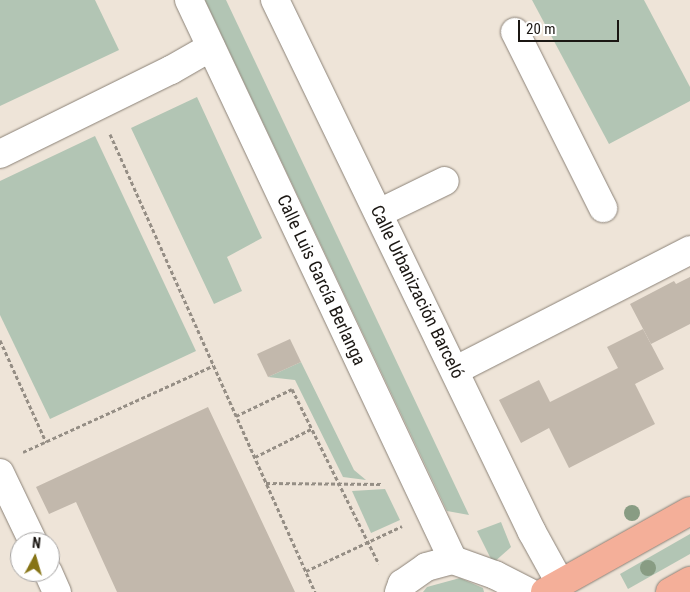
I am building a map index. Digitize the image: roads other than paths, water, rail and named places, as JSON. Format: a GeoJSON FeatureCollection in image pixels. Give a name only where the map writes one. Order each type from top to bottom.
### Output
{"type":"FeatureCollection","features":[{"type":"Feature","properties":{"kind":"main road"},"geometry":{"type":"LineString","coordinates":[[553,588],[690,511]]}},
{"type":"Feature","properties":{"kind":"main road"},"geometry":{"type":"LineString","coordinates":[[670,592],[690,581]]}},
{"type":"Feature","properties":{"kind":"street","name":"Calle Luis García Berlanga"},"geometry":{"type":"LineString","coordinates":[[190,0],[453,560]]}},
{"type":"Feature","properties":{"kind":"street","name":"Calle Urbanización Barceló"},"geometry":{"type":"LineString","coordinates":[[275,0],[456,370],[532,532],[553,588]]}},
{"type":"Feature","properties":{"kind":"street"},"geometry":{"type":"LineString","coordinates":[[515,32],[603,208]]}},
{"type":"Feature","properties":{"kind":"street"},"geometry":{"type":"LineString","coordinates":[[0,154],[171,70],[211,46]]}},
{"type":"Feature","properties":{"kind":"street"},"geometry":{"type":"LineString","coordinates":[[379,213],[445,181]]}},
{"type":"Feature","properties":{"kind":"street"},"geometry":{"type":"LineString","coordinates":[[456,370],[690,250]]}},
{"type":"Feature","properties":{"kind":"street"},"geometry":{"type":"LineString","coordinates":[[9,464],[30,532]]}},
{"type":"Feature","properties":{"kind":"street"},"geometry":{"type":"LineString","coordinates":[[390,582],[402,584],[426,567],[453,560],[495,575],[529,592]]}}]}
